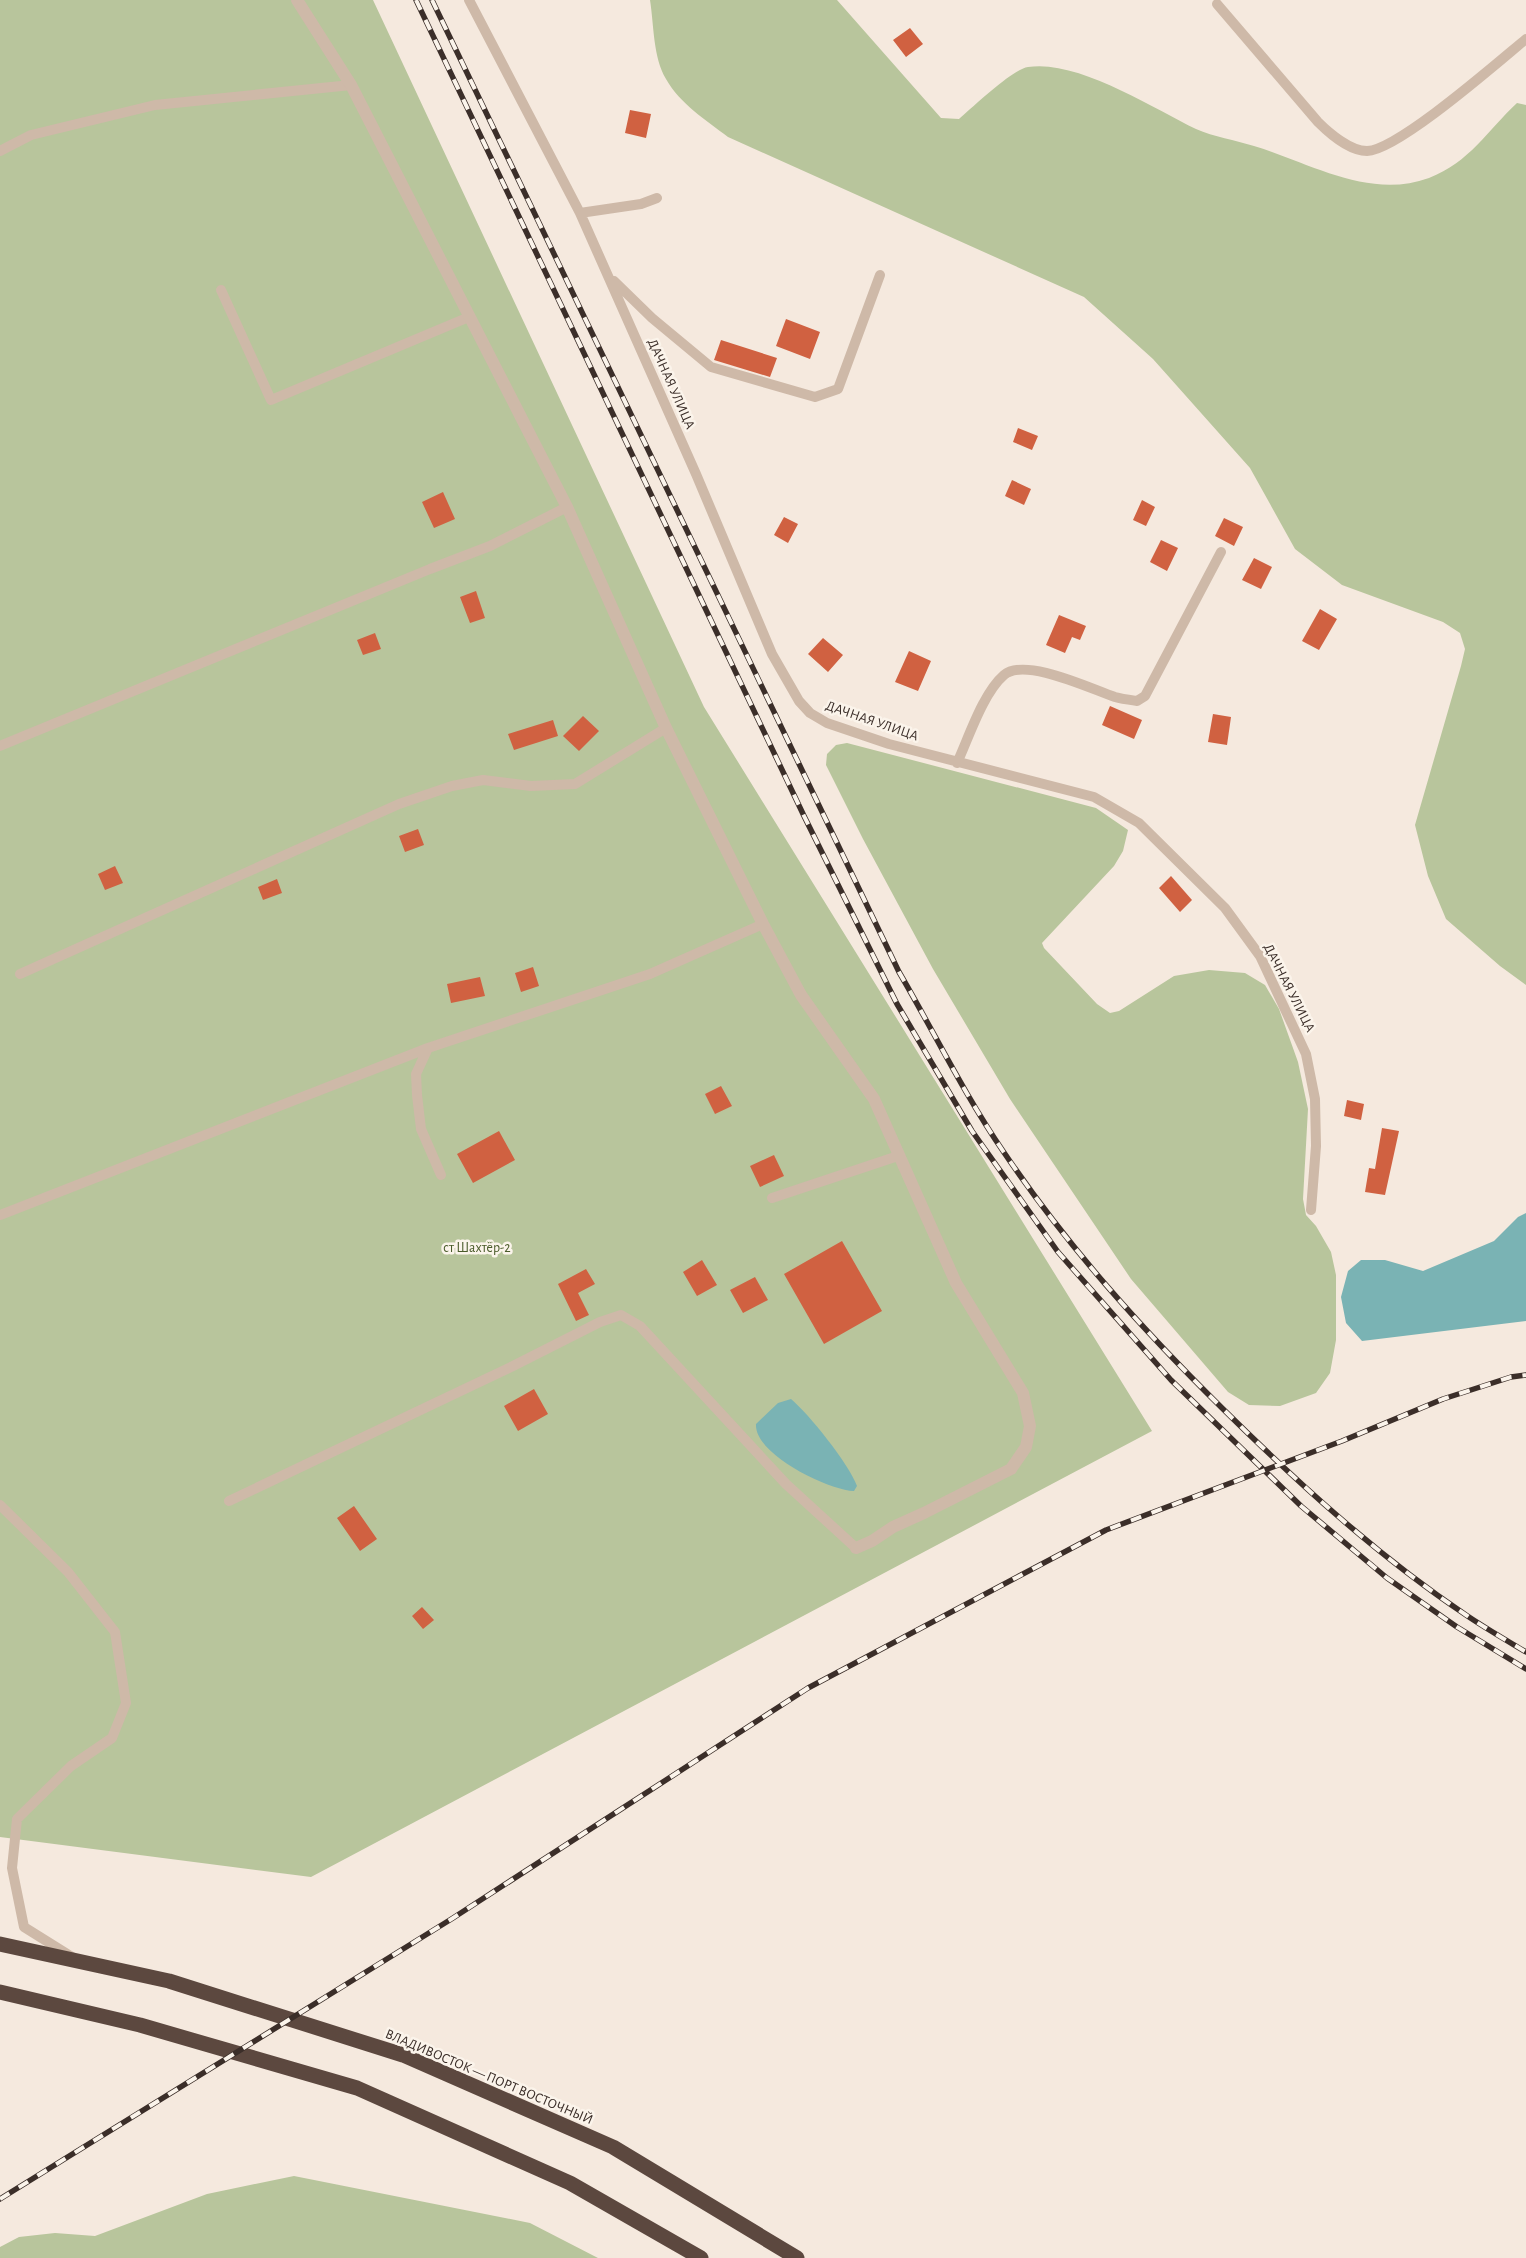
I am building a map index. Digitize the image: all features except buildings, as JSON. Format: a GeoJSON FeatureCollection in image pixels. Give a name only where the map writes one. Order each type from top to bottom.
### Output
{"type":"FeatureCollection","features":[{"type":"Feature","properties":{"kind":"highway","name":"ВЛАДИВОСТОК — ПОРТ ВОСТОЧНЫЙ"},"geometry":{"type":"LineString","coordinates":[[0,1944],[169,1981],[403,2055],[613,2147],[797,2258]]}},
{"type":"Feature","properties":{"kind":"highway"},"geometry":{"type":"LineString","coordinates":[[0,1992],[140,2025],[357,2088],[570,2183],[701,2258]]}},
{"type":"Feature","properties":{"kind":"street"},"geometry":{"type":"LineString","coordinates":[[297,0],[351,85],[566,507],[666,728],[763,924],[801,995],[874,1099],[956,1283],[1023,1393],[1030,1426],[1026,1447],[1011,1469],[924,1514],[893,1527],[872,1541],[856,1548]]}},
{"type":"Feature","properties":{"kind":"lane","name":"ДАЧНАЯ УЛИЦА"},"geometry":{"type":"LineString","coordinates":[[469,0],[580,213],[772,654],[799,701],[810,713],[827,723],[889,744],[1094,797],[1114,807],[1138,824],[1225,908],[1260,956],[1306,1054],[1315,1099],[1316,1146],[1311,1210]]}},
{"type":"Feature","properties":{"kind":"lane"},"geometry":{"type":"LineString","coordinates":[[1217,4],[1318,122],[1335,138],[1365,151],[1381,148],[1440,109],[1526,39]]}},
{"type":"Feature","properties":{"kind":"lane"},"geometry":{"type":"LineString","coordinates":[[0,151],[31,135],[155,105],[351,85]]}},
{"type":"Feature","properties":{"kind":"lane"},"geometry":{"type":"LineString","coordinates":[[580,213],[640,204],[657,198]]}},
{"type":"Feature","properties":{"kind":"lane"},"geometry":{"type":"LineString","coordinates":[[609,276],[652,318],[711,366],[815,397],[838,389],[880,275]]}},
{"type":"Feature","properties":{"kind":"lane"},"geometry":{"type":"LineString","coordinates":[[221,290],[270,400],[469,316]]}},
{"type":"Feature","properties":{"kind":"lane"},"geometry":{"type":"LineString","coordinates":[[0,746],[430,568],[490,546],[566,507]]}},
{"type":"Feature","properties":{"kind":"lane"},"geometry":{"type":"LineString","coordinates":[[957,763],[990,691],[1005,674],[1021,670],[1037,671],[1117,698],[1137,701],[1146,696],[1221,552]]}},
{"type":"Feature","properties":{"kind":"lane"},"geometry":{"type":"LineString","coordinates":[[20,974],[399,804],[452,786],[484,780],[531,786],[575,784],[666,728]]}},
{"type":"Feature","properties":{"kind":"lane"},"geometry":{"type":"LineString","coordinates":[[0,1215],[428,1048],[650,974],[763,924]]}},
{"type":"Feature","properties":{"kind":"lane"},"geometry":{"type":"LineString","coordinates":[[428,1048],[416,1074],[417,1095],[421,1130],[441,1175]]}},
{"type":"Feature","properties":{"kind":"lane"},"geometry":{"type":"LineString","coordinates":[[772,1198],[898,1156]]}},
{"type":"Feature","properties":{"kind":"lane"},"geometry":{"type":"LineString","coordinates":[[229,1501],[513,1366],[600,1322],[621,1315],[640,1326],[786,1484],[856,1548]]}},
{"type":"Feature","properties":{"kind":"lane"},"geometry":{"type":"LineString","coordinates":[[0,1506],[68,1572],[115,1632],[126,1703],[112,1738],[71,1766],[17,1819],[12,1868],[24,1927],[79,1961]]}},
{"type":"Feature","properties":{"kind":"green space","name":"ст Шахтёр-2"},"geometry":{"type":"Polygon","coordinates":[[[0,0],[373,0],[704,707],[1152,1431],[311,1877],[0,1837],[0,0]]]}},
{"type":"Feature","properties":{"kind":"green space"},"geometry":{"type":"Polygon","coordinates":[[[650,0],[837,0],[941,118],[959,119],[1003,81],[1021,69],[1048,67],[1069,70],[1114,87],[1203,132],[1254,146],[1340,177],[1384,185],[1407,184],[1429,178],[1443,171],[1467,155],[1517,103],[1526,105],[1526,985],[1500,966],[1446,919],[1428,876],[1415,825],[1465,649],[1460,633],[1443,622],[1342,585],[1295,549],[1250,468],[1153,359],[1084,297],[728,137],[702,118],[678,96],[662,70],[656,51],[650,0]]]}},
{"type":"Feature","properties":{"kind":"green space"},"geometry":{"type":"Polygon","coordinates":[[[847,743],[1096,808],[1128,830],[1123,851],[1114,866],[1042,943],[1044,948],[1097,1004],[1110,1013],[1119,1011],[1174,976],[1209,970],[1245,973],[1265,985],[1279,1009],[1298,1062],[1308,1109],[1303,1199],[1306,1215],[1316,1226],[1331,1252],[1336,1275],[1336,1340],[1330,1373],[1316,1393],[1280,1406],[1249,1405],[1228,1392],[1131,1279],[1010,1099],[933,969],[863,839],[826,765],[827,754],[836,745],[847,743]]]}},
{"type":"Feature","properties":{"kind":"green space"},"geometry":{"type":"Polygon","coordinates":[[[294,2176],[530,2223],[598,2258],[0,2258],[0,2247],[19,2237],[55,2233],[95,2236],[207,2194],[294,2176]]]}},
{"type":"Feature","properties":{"kind":"water"},"geometry":{"type":"Polygon","coordinates":[[[1526,1213],[1526,1321],[1362,1341],[1346,1323],[1341,1297],[1348,1271],[1361,1260],[1385,1260],[1423,1271],[1494,1241],[1518,1217],[1526,1213]]]}},
{"type":"Feature","properties":{"kind":"water"},"geometry":{"type":"Polygon","coordinates":[[[791,1399],[828,1440],[846,1465],[857,1486],[854,1491],[842,1489],[811,1477],[779,1458],[767,1447],[759,1435],[756,1424],[778,1403],[791,1399]]]}},
{"type":"Feature","properties":{"kind":"railway"},"geometry":{"type":"LineString","coordinates":[[416,0],[804,816],[897,1004],[972,1131],[1058,1252],[1171,1380],[1301,1506],[1387,1578],[1457,1627],[1526,1669]]}},
{"type":"Feature","properties":{"kind":"railway"},"geometry":{"type":"LineString","coordinates":[[432,0],[899,972],[962,1085],[1003,1151],[1053,1220],[1106,1285],[1192,1378],[1251,1436],[1309,1491],[1401,1568],[1466,1615],[1526,1652]]}},
{"type":"Feature","properties":{"kind":"railway"},"geometry":{"type":"LineString","coordinates":[[0,2199],[453,1918],[808,1688],[1106,1530],[1342,1441],[1443,1399],[1511,1377],[1526,1375]]}}]}
